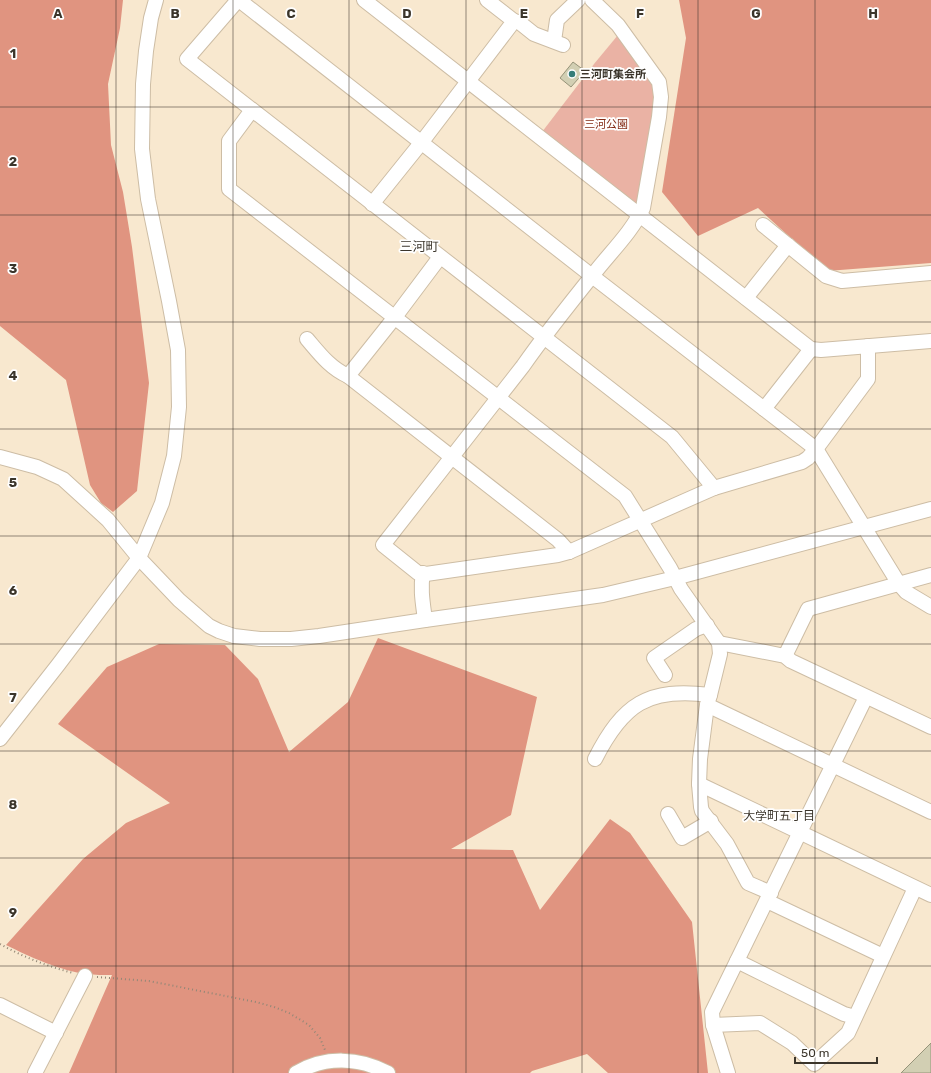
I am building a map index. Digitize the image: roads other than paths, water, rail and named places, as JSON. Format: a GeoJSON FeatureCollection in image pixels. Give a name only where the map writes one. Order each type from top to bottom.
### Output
{"type":"FeatureCollection","features":[{"type":"Feature","properties":{"kind":"street"},"geometry":{"type":"LineString","coordinates":[[0,739],[139,558],[162,503],[174,456],[179,407],[178,350],[148,199],[142,149],[143,78],[150,25],[156,0]]}},
{"type":"Feature","properties":{"kind":"street"},"geometry":{"type":"LineString","coordinates":[[714,488],[672,437],[543,338],[187,59],[238,0],[816,449],[900,584],[906,592],[931,607]]}},
{"type":"Feature","properties":{"kind":"street"},"geometry":{"type":"LineString","coordinates":[[364,0],[811,349],[820,350],[931,341]]}},
{"type":"Feature","properties":{"kind":"street"},"geometry":{"type":"LineString","coordinates":[[492,2],[514,21],[519,22],[534,34],[559,43],[558,20],[578,0]]}},
{"type":"Feature","properties":{"kind":"street"},"geometry":{"type":"LineString","coordinates":[[592,0],[618,25],[659,82],[661,96],[659,117],[643,208],[640,215],[383,545],[418,573],[550,556],[569,552],[714,488],[795,465],[808,458],[816,449],[868,380],[868,346]]}},
{"type":"Feature","properties":{"kind":"street"},"geometry":{"type":"LineString","coordinates":[[372,204],[514,21]]}},
{"type":"Feature","properties":{"kind":"street"},"geometry":{"type":"LineString","coordinates":[[252,110],[230,141],[229,188],[625,496],[676,578],[681,589],[719,643],[720,654],[708,700],[700,759],[701,807],[727,844],[748,883],[769,897],[883,956]]}},
{"type":"Feature","properties":{"kind":"street"},"geometry":{"type":"LineString","coordinates":[[763,225],[826,276],[842,281],[931,273]]}},
{"type":"Feature","properties":{"kind":"street"},"geometry":{"type":"LineString","coordinates":[[746,298],[788,245]]}},
{"type":"Feature","properties":{"kind":"street"},"geometry":{"type":"LineString","coordinates":[[348,376],[440,257]]}},
{"type":"Feature","properties":{"kind":"street"},"geometry":{"type":"LineString","coordinates":[[307,338],[326,361],[348,376],[558,540],[569,552]]}},
{"type":"Feature","properties":{"kind":"street"},"geometry":{"type":"LineString","coordinates":[[764,409],[811,349]]}},
{"type":"Feature","properties":{"kind":"street"},"geometry":{"type":"LineString","coordinates":[[0,457],[37,467],[63,479],[108,520],[139,558],[179,600],[209,626],[234,636],[260,639],[291,639],[364,630],[602,595],[676,578],[931,509]]}},
{"type":"Feature","properties":{"kind":"street"},"geometry":{"type":"LineString","coordinates":[[423,573],[422,594],[425,620]]}},
{"type":"Feature","properties":{"kind":"street"},"geometry":{"type":"LineString","coordinates":[[785,656],[808,609],[931,575]]}},
{"type":"Feature","properties":{"kind":"street"},"geometry":{"type":"LineString","coordinates":[[665,675],[654,658],[696,629],[706,625]]}},
{"type":"Feature","properties":{"kind":"street"},"geometry":{"type":"LineString","coordinates":[[719,643],[785,656],[791,661],[931,727]]}},
{"type":"Feature","properties":{"kind":"street"},"geometry":{"type":"LineString","coordinates":[[595,759],[606,737],[624,715],[639,703],[651,698],[673,694],[697,693],[833,765],[931,812]]}},
{"type":"Feature","properties":{"kind":"street"},"geometry":{"type":"LineString","coordinates":[[728,1073],[713,1025],[712,1012],[866,697]]}},
{"type":"Feature","properties":{"kind":"street"},"geometry":{"type":"LineString","coordinates":[[700,784],[931,896]]}},
{"type":"Feature","properties":{"kind":"street"},"geometry":{"type":"LineString","coordinates":[[668,814],[682,838],[711,821]]}},
{"type":"Feature","properties":{"kind":"street"},"geometry":{"type":"LineString","coordinates":[[713,1025],[760,1023],[792,1042],[814,1064],[848,1033],[915,888]]}},
{"type":"Feature","properties":{"kind":"street"},"geometry":{"type":"LineString","coordinates":[[737,961],[844,1014],[855,1017]]}},
{"type":"Feature","properties":{"kind":"street"},"geometry":{"type":"LineString","coordinates":[[35,1073],[85,976]]}},
{"type":"Feature","properties":{"kind":"street"},"geometry":{"type":"LineString","coordinates":[[0,1005],[56,1033]]}},
{"type":"Feature","properties":{"kind":"street"},"geometry":{"type":"LineString","coordinates":[[296,1073],[331,1061],[352,1060],[373,1065],[388,1073]]}},
{"type":"Feature","properties":{"kind":"place","name":"三河町集会所"},"geometry":{"type":"Point","coordinates":[572,74]}},
{"type":"Feature","properties":{"kind":"district","name":"三河町"},"geometry":{"type":"Point","coordinates":[419,246]}},
{"type":"Feature","properties":{"kind":"district","name":"大学町五丁目"},"geometry":{"type":"Point","coordinates":[779,816]}},
{"type":"Feature","properties":{"kind":"park label","name":"三河公園"},"geometry":{"type":"Point","coordinates":[606,124]}}]}
